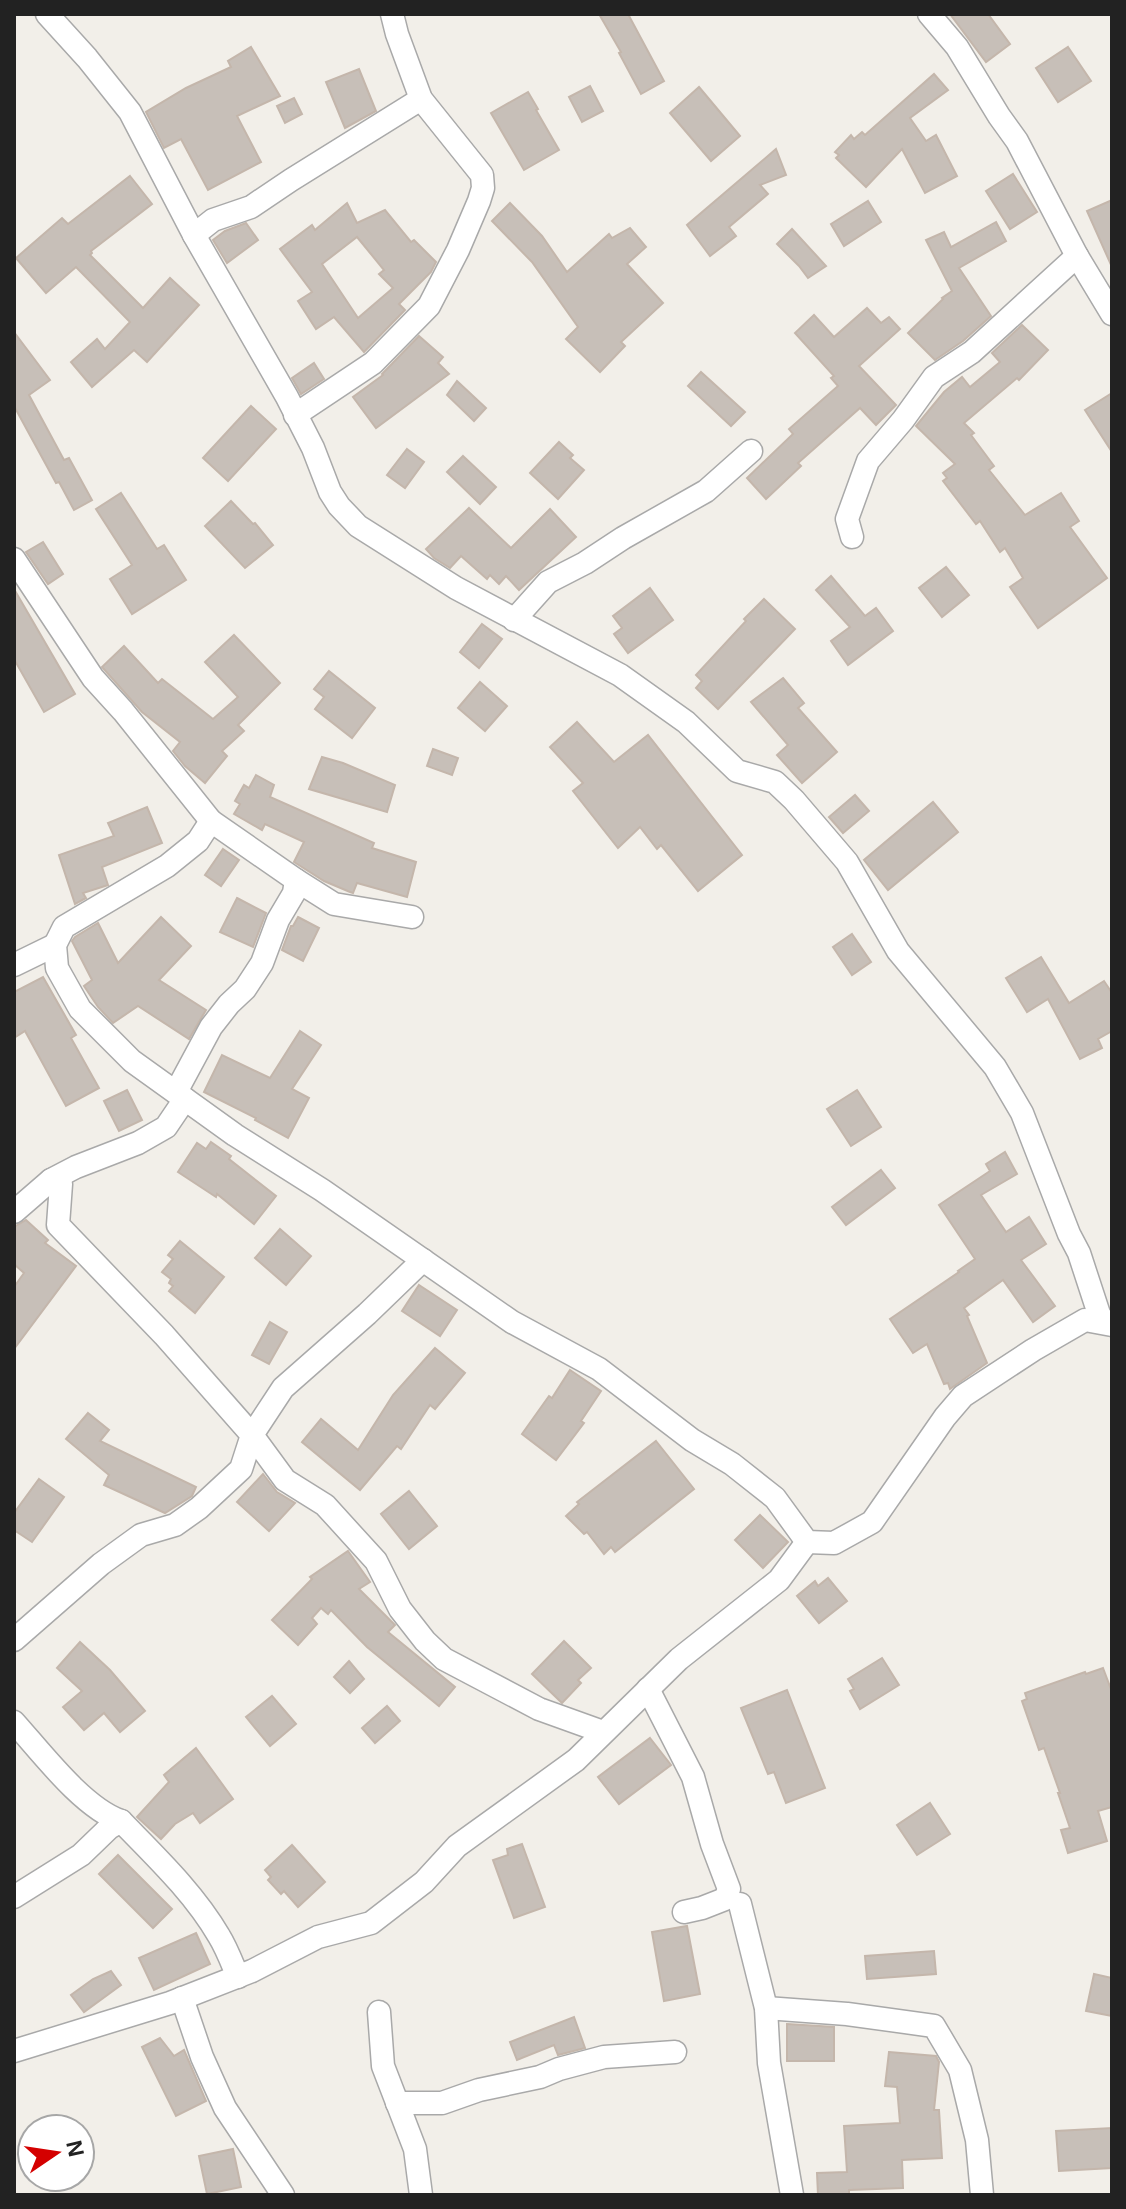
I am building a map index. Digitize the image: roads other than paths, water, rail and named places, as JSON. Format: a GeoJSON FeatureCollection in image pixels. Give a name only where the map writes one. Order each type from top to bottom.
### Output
{"type":"FeatureCollection","features":[{"type":"Feature","properties":{"kind":"street"},"geometry":{"type":"LineString","coordinates":[[47,14],[130,112],[194,235],[313,448],[330,492],[339,506],[358,526],[456,588],[620,675],[686,722],[737,771],[775,782],[847,862],[898,951],[986,1055],[1022,1113],[1079,1253],[1099,1314],[1109,1324]]}},
{"type":"Feature","properties":{"kind":"street"},"geometry":{"type":"LineString","coordinates":[[295,415],[373,363],[429,306],[458,250],[483,188],[482,175],[421,99],[392,14]]}},
{"type":"Feature","properties":{"kind":"street"},"geometry":{"type":"LineString","coordinates":[[929,14],[957,47],[1017,141],[1077,256],[1112,314]]}},
{"type":"Feature","properties":{"kind":"street"},"geometry":{"type":"LineString","coordinates":[[194,235],[213,220],[251,207],[421,99]]}},
{"type":"Feature","properties":{"kind":"street"},"geometry":{"type":"LineString","coordinates":[[852,537],[847,519],[868,461],[934,377],[972,352],[1077,256]]}},
{"type":"Feature","properties":{"kind":"street"},"geometry":{"type":"LineString","coordinates":[[514,620],[548,582],[706,491],[751,451]]}},
{"type":"Feature","properties":{"kind":"street"},"geometry":{"type":"LineString","coordinates":[[14,559],[93,678],[211,821],[334,904],[412,917]]}},
{"type":"Feature","properties":{"kind":"street"},"geometry":{"type":"LineString","coordinates":[[211,821],[198,841],[167,866],[64,927],[55,945],[57,968],[80,1009],[132,1061],[512,1322],[599,1369],[692,1440],[732,1464],[775,1498],[807,1542]]}},
{"type":"Feature","properties":{"kind":"street"},"geometry":{"type":"LineString","coordinates":[[14,1212],[51,1180],[138,1143],[166,1127],[211,1027],[245,989],[262,963],[278,920],[294,893],[296,880]]}},
{"type":"Feature","properties":{"kind":"street"},"geometry":{"type":"LineString","coordinates":[[14,965],[55,945]]}},
{"type":"Feature","properties":{"kind":"street"},"geometry":{"type":"LineString","coordinates":[[51,1180],[61,1184],[58,1225],[164,1335],[252,1435],[285,1480],[325,1505],[376,1561],[400,1609],[425,1641],[444,1659],[539,1709],[603,1732]]}},
{"type":"Feature","properties":{"kind":"street"},"geometry":{"type":"LineString","coordinates":[[14,1640],[101,1564],[141,1535],[175,1525],[199,1508],[241,1469],[252,1435],[283,1388],[423,1260]]}},
{"type":"Feature","properties":{"kind":"street"},"geometry":{"type":"LineString","coordinates":[[807,1542],[834,1543],[872,1522],[963,1396],[1085,1320],[1109,1324]]}},
{"type":"Feature","properties":{"kind":"street"},"geometry":{"type":"LineString","coordinates":[[14,2051],[182,1998],[238,1977],[318,1937],[371,1923],[424,1882],[457,1846],[576,1760],[679,1659],[779,1580],[807,1542]]}},
{"type":"Feature","properties":{"kind":"street"},"geometry":{"type":"LineString","coordinates":[[648,1689],[693,1777],[712,1844],[729,1889],[725,1899],[684,1912]]}},
{"type":"Feature","properties":{"kind":"street"},"geometry":{"type":"LineString","coordinates":[[14,1722],[77,1792],[121,1821],[162,1863],[194,1900],[219,1936],[238,1977]]}},
{"type":"Feature","properties":{"kind":"street"},"geometry":{"type":"LineString","coordinates":[[14,1897],[81,1855],[109,1828],[121,1821]]}},
{"type":"Feature","properties":{"kind":"street"},"geometry":{"type":"LineString","coordinates":[[740,1904],[766,2008],[769,2063],[792,2195]]}},
{"type":"Feature","properties":{"kind":"street"},"geometry":{"type":"LineString","coordinates":[[182,1998],[202,2057],[225,2108],[283,2195]]}},
{"type":"Feature","properties":{"kind":"street"},"geometry":{"type":"LineString","coordinates":[[766,2008],[847,2014],[934,2026],[960,2070],[977,2140],[982,2195]]}},
{"type":"Feature","properties":{"kind":"street"},"geometry":{"type":"LineString","coordinates":[[379,2012],[383,2066],[415,2149],[421,2195]]}},
{"type":"Feature","properties":{"kind":"street"},"geometry":{"type":"LineString","coordinates":[[397,2103],[442,2103],[604,2057],[675,2052]]}}]}
